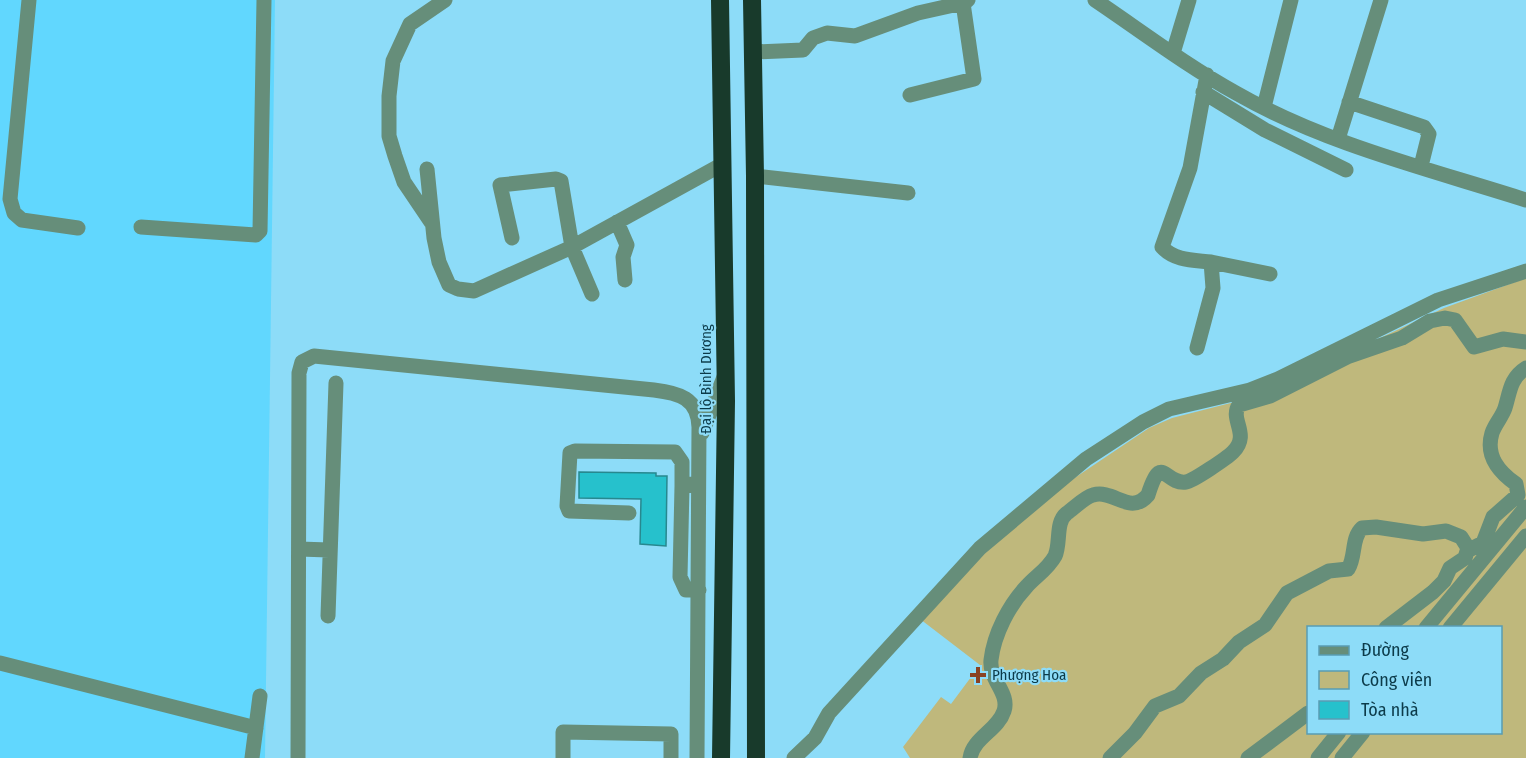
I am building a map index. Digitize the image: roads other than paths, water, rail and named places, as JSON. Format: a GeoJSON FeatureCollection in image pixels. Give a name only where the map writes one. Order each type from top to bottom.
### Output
{"type":"FeatureCollection","features":[{"type":"Feature","properties":{"kind":"highway","name":"Đại lộ Bình Dương"},"geometry":{"type":"LineString","coordinates":[[720,0],[725,371],[721,758]]}},
{"type":"Feature","properties":{"kind":"highway"},"geometry":{"type":"LineString","coordinates":[[752,0],[755,176],[756,758]]}},
{"type":"Feature","properties":{"kind":"street"},"geometry":{"type":"LineString","coordinates":[[29,0],[10,199],[14,213],[22,220],[78,228]]}},
{"type":"Feature","properties":{"kind":"street"},"geometry":{"type":"LineString","coordinates":[[141,228],[256,235],[260,231],[264,0]]}},
{"type":"Feature","properties":{"kind":"street"},"geometry":{"type":"LineString","coordinates":[[433,225],[404,182],[395,156],[389,136],[389,96],[393,61],[410,24],[445,0]]}},
{"type":"Feature","properties":{"kind":"street"},"geometry":{"type":"LineString","coordinates":[[1095,0],[1207,75],[1264,108],[1338,139],[1526,200]]}},
{"type":"Feature","properties":{"kind":"street"},"geometry":{"type":"LineString","coordinates":[[1173,53],[1189,0]]}},
{"type":"Feature","properties":{"kind":"street"},"geometry":{"type":"LineString","coordinates":[[1264,108],[1291,0]]}},
{"type":"Feature","properties":{"kind":"street"},"geometry":{"type":"LineString","coordinates":[[1338,139],[1381,0]]}},
{"type":"Feature","properties":{"kind":"street"},"geometry":{"type":"LineString","coordinates":[[753,52],[803,50],[813,38],[827,33],[855,36],[918,13],[966,2],[974,79],[910,95]]}},
{"type":"Feature","properties":{"kind":"street"},"geometry":{"type":"LineString","coordinates":[[1207,75],[1190,168],[1162,247],[1168,254],[1180,259],[1211,262],[1270,274]]}},
{"type":"Feature","properties":{"kind":"street"},"geometry":{"type":"LineString","coordinates":[[1203,92],[1265,130],[1346,170]]}},
{"type":"Feature","properties":{"kind":"street"},"geometry":{"type":"LineString","coordinates":[[1349,102],[1424,127],[1428,134],[1421,166]]}},
{"type":"Feature","properties":{"kind":"street"},"geometry":{"type":"LineString","coordinates":[[427,169],[439,262],[449,285],[458,290],[474,291],[572,247],[721,165]]}},
{"type":"Feature","properties":{"kind":"street"},"geometry":{"type":"LineString","coordinates":[[755,176],[908,193]]}},
{"type":"Feature","properties":{"kind":"street"},"geometry":{"type":"LineString","coordinates":[[512,238],[500,185],[556,179],[561,181],[572,247],[592,294]]}},
{"type":"Feature","properties":{"kind":"street"},"geometry":{"type":"LineString","coordinates":[[617,222],[627,245],[623,257],[625,280]]}},
{"type":"Feature","properties":{"kind":"street"},"geometry":{"type":"LineString","coordinates":[[1197,348],[1213,288],[1211,262]]}},
{"type":"Feature","properties":{"kind":"street"},"geometry":{"type":"LineString","coordinates":[[794,758],[815,738],[829,713],[980,548],[1095,453],[1162,411],[1250,390],[1278,379],[1438,300],[1526,271]]}},
{"type":"Feature","properties":{"kind":"street"},"geometry":{"type":"LineString","coordinates":[[970,758],[973,747],[1001,718],[1006,706],[1006,699],[993,678],[991,664],[1003,623],[1019,595],[1055,555],[1065,514],[1094,494],[1104,494],[1127,503],[1137,503],[1148,495],[1153,479],[1158,474],[1166,473],[1181,482],[1190,480],[1237,447],[1241,436],[1236,413],[1239,405],[1277,393],[1347,357],[1402,338],[1430,321],[1445,318],[1455,320],[1474,347],[1480,348],[1497,339],[1526,342]]}},
{"type":"Feature","properties":{"kind":"street"},"geometry":{"type":"LineString","coordinates":[[298,758],[299,373],[302,362],[314,356],[676,393],[689,400],[697,413],[699,446],[697,758]]}},
{"type":"Feature","properties":{"kind":"street"},"geometry":{"type":"LineString","coordinates":[[1387,626],[1434,592],[1450,568],[1465,558],[1469,550],[1483,543],[1493,517],[1518,495],[1516,484],[1504,476],[1496,465],[1491,439],[1505,408],[1512,383],[1526,368]]}},
{"type":"Feature","properties":{"kind":"street"},"geometry":{"type":"LineString","coordinates":[[699,446],[725,371]]}},
{"type":"Feature","properties":{"kind":"street"},"geometry":{"type":"LineString","coordinates":[[328,616],[336,382]]}},
{"type":"Feature","properties":{"kind":"street"},"geometry":{"type":"LineString","coordinates":[[629,513],[569,511],[567,506],[570,453],[575,451],[675,452],[682,462],[681,582],[686,590],[699,590]]}},
{"type":"Feature","properties":{"kind":"street"},"geometry":{"type":"LineString","coordinates":[[682,486],[699,483]]}},
{"type":"Feature","properties":{"kind":"street"},"geometry":{"type":"LineString","coordinates":[[1427,626],[1526,507]]}},
{"type":"Feature","properties":{"kind":"street"},"geometry":{"type":"LineString","coordinates":[[1110,758],[1135,733],[1155,706],[1182,693],[1195,678],[1223,659],[1239,642],[1265,625],[1287,593],[1329,571],[1348,569],[1357,533],[1362,528],[1372,526],[1423,534],[1446,531],[1461,537],[1469,550]]}},
{"type":"Feature","properties":{"kind":"street"},"geometry":{"type":"LineString","coordinates":[[1451,626],[1526,536]]}},
{"type":"Feature","properties":{"kind":"street"},"geometry":{"type":"LineString","coordinates":[[299,549],[329,550]]}},
{"type":"Feature","properties":{"kind":"street"},"geometry":{"type":"LineString","coordinates":[[1473,570],[1488,581]]}},
{"type":"Feature","properties":{"kind":"street"},"geometry":{"type":"LineString","coordinates":[[0,663],[256,728]]}},
{"type":"Feature","properties":{"kind":"street"},"geometry":{"type":"LineString","coordinates":[[252,758],[260,696]]}},
{"type":"Feature","properties":{"kind":"street"},"geometry":{"type":"LineString","coordinates":[[1248,758],[1307,713]]}},
{"type":"Feature","properties":{"kind":"street"},"geometry":{"type":"LineString","coordinates":[[563,758],[563,732],[698,734]]}},
{"type":"Feature","properties":{"kind":"street"},"geometry":{"type":"LineString","coordinates":[[671,734],[671,758]]}},
{"type":"Feature","properties":{"kind":"street"},"geometry":{"type":"LineString","coordinates":[[1318,758],[1337,734]]}},
{"type":"Feature","properties":{"kind":"street"},"geometry":{"type":"LineString","coordinates":[[1342,758],[1362,734]]}},
{"type":"Feature","properties":{"kind":"place","name":"Phượng Hoa"},"geometry":{"type":"Point","coordinates":[978,675]}}]}
